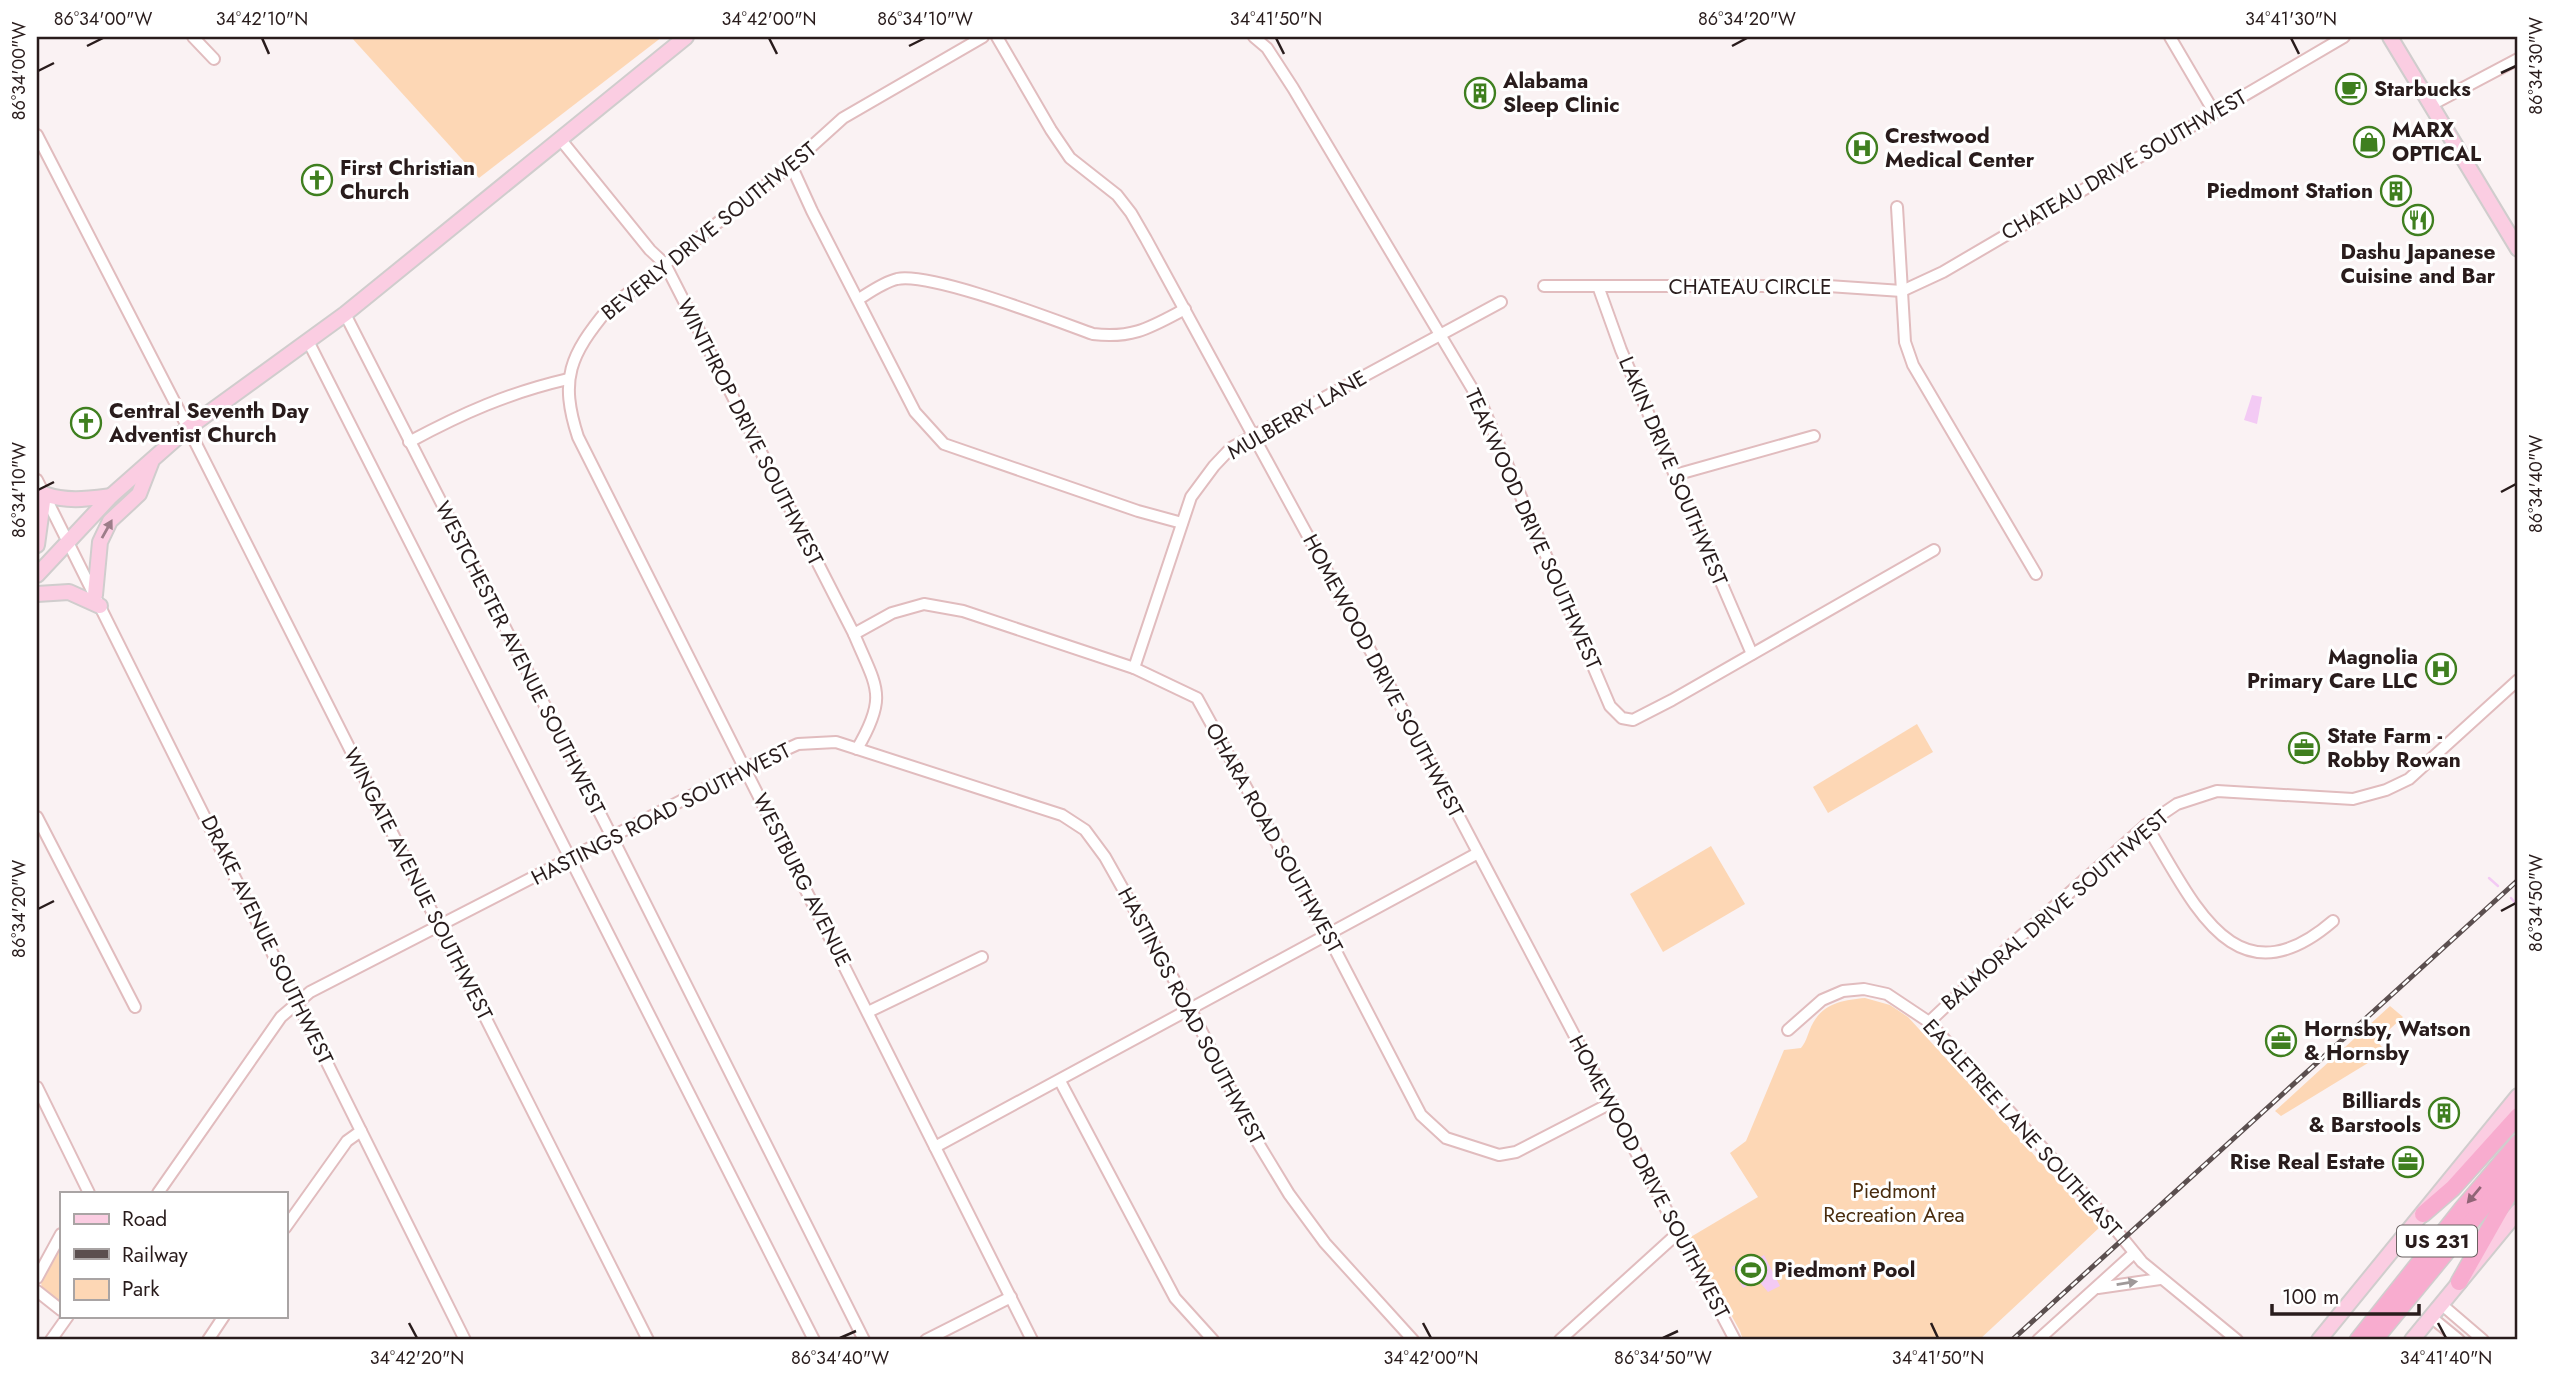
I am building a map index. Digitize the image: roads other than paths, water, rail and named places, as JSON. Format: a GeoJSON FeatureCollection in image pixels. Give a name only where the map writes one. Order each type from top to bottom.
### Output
{"type":"FeatureCollection","features":[{"type":"Feature","properties":{"kind":"highway"},"geometry":{"type":"LineString","coordinates":[[2423,1214],[2454,1188],[2518,1116]]}},
{"type":"Feature","properties":{"kind":"highway","name":"US 231"},"geometry":{"type":"LineString","coordinates":[[2358,1340],[2518,1143]]}},
{"type":"Feature","properties":{"kind":"highway","name":"US 231"},"geometry":{"type":"LineString","coordinates":[[2374,1340],[2518,1165]]}},
{"type":"Feature","properties":{"kind":"highway"},"geometry":{"type":"LineString","coordinates":[[2459,1282],[2518,1178]]}},
{"type":"Feature","properties":{"kind":"main road"},"geometry":{"type":"LineString","coordinates":[[37,575],[111,496],[188,428],[345,314],[686,37]]}},
{"type":"Feature","properties":{"kind":"main road"},"geometry":{"type":"LineString","coordinates":[[2390,37],[2518,249]]}},
{"type":"Feature","properties":{"kind":"main road"},"geometry":{"type":"LineString","coordinates":[[37,594],[69,592],[97,601],[100,542],[110,521],[139,494],[151,462]]}},
{"type":"Feature","properties":{"kind":"main road"},"geometry":{"type":"LineString","coordinates":[[37,545],[44,494],[59,499],[76,500],[111,496]]}},
{"type":"Feature","properties":{"kind":"main road"},"geometry":{"type":"LineString","coordinates":[[2319,1340],[2518,1096]]}},
{"type":"Feature","properties":{"kind":"main road"},"geometry":{"type":"LineString","coordinates":[[2412,1340],[2518,1211]]}},
{"type":"Feature","properties":{"kind":"street"},"geometry":{"type":"LineString","coordinates":[[194,37],[214,59]]}},
{"type":"Feature","properties":{"kind":"street","name":"BEVERLY DRIVE SOUTHWEST"},"geometry":{"type":"LineString","coordinates":[[568,379],[586,336],[608,309],[791,165],[843,118],[984,37]]}},
{"type":"Feature","properties":{"kind":"street","name":"HOMEWOOD DRIVE SOUTHWEST"},"geometry":{"type":"LineString","coordinates":[[997,37],[1070,158],[1117,195],[1131,213],[1478,853],[1735,1340]]}},
{"type":"Feature","properties":{"kind":"street","name":"TEAKWOOD DRIVE SOUTHWEST"},"geometry":{"type":"LineString","coordinates":[[1254,37],[1267,48],[1293,88],[1482,405],[1610,706],[1622,718],[1633,720],[1934,550]]}},
{"type":"Feature","properties":{"kind":"street"},"geometry":{"type":"LineString","coordinates":[[2170,37],[2214,112]]}},
{"type":"Feature","properties":{"kind":"street","name":"CHATEAU DRIVE SOUTHWEST"},"geometry":{"type":"LineString","coordinates":[[1902,291],[1951,267],[2344,37]]}},
{"type":"Feature","properties":{"kind":"street"},"geometry":{"type":"LineString","coordinates":[[2431,105],[2518,59]]}},
{"type":"Feature","properties":{"kind":"street","name":"WINGATE AVENUE SOUTHWEST"},"geometry":{"type":"LineString","coordinates":[[37,135],[188,428],[648,1340]]}},
{"type":"Feature","properties":{"kind":"street","name":"WINTHROP DRIVE SOUTHWEST"},"geometry":{"type":"LineString","coordinates":[[561,139],[664,264],[853,634],[877,690],[874,718],[857,749]]}},
{"type":"Feature","properties":{"kind":"street"},"geometry":{"type":"LineString","coordinates":[[791,165],[915,412],[944,444],[1138,511],[1182,523]]}},
{"type":"Feature","properties":{"kind":"street"},"geometry":{"type":"LineString","coordinates":[[1897,207],[1905,342],[1913,365],[2036,573]]}},
{"type":"Feature","properties":{"kind":"street"},"geometry":{"type":"LineString","coordinates":[[859,299],[895,279],[916,278],[962,290],[1093,334],[1115,337],[1145,329],[1185,309]]}},
{"type":"Feature","properties":{"kind":"street"},"geometry":{"type":"LineString","coordinates":[[1544,286],[1598,286]]}},
{"type":"Feature","properties":{"kind":"street","name":"CHATEAU CIRCLE"},"geometry":{"type":"LineString","coordinates":[[1598,286],[1828,286],[1902,291]]}},
{"type":"Feature","properties":{"kind":"street","name":"LAKIN DRIVE SOUTHWEST"},"geometry":{"type":"LineString","coordinates":[[1598,286],[1622,350],[1752,654]]}},
{"type":"Feature","properties":{"kind":"street","name":"MULBERRY LANE"},"geometry":{"type":"LineString","coordinates":[[1134,668],[1191,497],[1231,448],[1501,302]]}},
{"type":"Feature","properties":{"kind":"street","name":"WESTCHESTER AVENUE SOUTHWEST"},"geometry":{"type":"LineString","coordinates":[[345,314],[612,837],[864,1340]]}},
{"type":"Feature","properties":{"kind":"street"},"geometry":{"type":"LineString","coordinates":[[308,341],[814,1340]]}},
{"type":"Feature","properties":{"kind":"street"},"geometry":{"type":"LineString","coordinates":[[409,442],[463,413],[523,389],[568,379]]}},
{"type":"Feature","properties":{"kind":"street","name":"WESTBURG AVENUE"},"geometry":{"type":"LineString","coordinates":[[568,379],[570,412],[578,437],[1032,1340]]}},
{"type":"Feature","properties":{"kind":"street"},"geometry":{"type":"LineString","coordinates":[[1675,475],[1814,436]]}},
{"type":"Feature","properties":{"kind":"street","name":"DRAKE AVENUE SOUTHWEST"},"geometry":{"type":"LineString","coordinates":[[37,480],[465,1340]]}},
{"type":"Feature","properties":{"kind":"street","name":"OHARA ROAD SOUTHWEST"},"geometry":{"type":"LineString","coordinates":[[853,634],[891,613],[924,604],[963,611],[1134,668],[1197,698],[1328,936],[1422,1115],[1446,1138],[1499,1154],[1516,1152],[1611,1103]]}},
{"type":"Feature","properties":{"kind":"street","name":"BALMORAL DRIVE SOUTHWEST"},"geometry":{"type":"LineString","coordinates":[[1929,1022],[2004,951],[2146,825],[2177,804],[2217,792],[2353,799],[2386,790],[2409,779],[2518,680]]}},
{"type":"Feature","properties":{"kind":"street","name":"HASTINGS ROAD SOUTHWEST"},"geometry":{"type":"LineString","coordinates":[[159,1192],[281,1017],[310,992],[746,768],[798,744],[836,742],[1062,815],[1085,830],[1105,857],[1191,1010],[1255,1138],[1289,1194],[1325,1243],[1413,1340]]}},
{"type":"Feature","properties":{"kind":"street"},"geometry":{"type":"LineString","coordinates":[[37,817],[135,1007]]}},
{"type":"Feature","properties":{"kind":"street"},"geometry":{"type":"LineString","coordinates":[[2146,825],[2204,919],[2220,935],[2239,948],[2268,952],[2290,948],[2319,933],[2333,921]]}},
{"type":"Feature","properties":{"kind":"street"},"geometry":{"type":"LineString","coordinates":[[935,1147],[1478,853]]}},
{"type":"Feature","properties":{"kind":"street"},"geometry":{"type":"LineString","coordinates":[[868,1012],[982,957]]}},
{"type":"Feature","properties":{"kind":"street","name":"EAGLETREE LANE SOUTHEAST"},"geometry":{"type":"LineString","coordinates":[[1788,1030],[1822,1000],[1843,991],[1864,989],[1887,993],[1929,1022],[2112,1225],[2133,1254],[2237,1340]]}},
{"type":"Feature","properties":{"kind":"street"},"geometry":{"type":"LineString","coordinates":[[1060,1081],[1170,1288],[1213,1340]]}},
{"type":"Feature","properties":{"kind":"street"},"geometry":{"type":"LineString","coordinates":[[37,1087],[89,1192]]}},
{"type":"Feature","properties":{"kind":"street"},"geometry":{"type":"LineString","coordinates":[[287,1225],[347,1140],[361,1131]]}},
{"type":"Feature","properties":{"kind":"street"},"geometry":{"type":"LineString","coordinates":[[1560,1340],[1678,1233]]}},
{"type":"Feature","properties":{"kind":"street"},"geometry":{"type":"LineString","coordinates":[[37,1278],[60,1236]]}},
{"type":"Feature","properties":{"kind":"street"},"geometry":{"type":"LineString","coordinates":[[2039,1340],[2133,1254]]}},
{"type":"Feature","properties":{"kind":"street"},"geometry":{"type":"LineString","coordinates":[[2095,1289],[2160,1279]]}},
{"type":"Feature","properties":{"kind":"street"},"geometry":{"type":"LineString","coordinates":[[37,1291],[60,1309]]}},
{"type":"Feature","properties":{"kind":"street"},"geometry":{"type":"LineString","coordinates":[[926,1340],[1010,1297]]}},
{"type":"Feature","properties":{"kind":"street"},"geometry":{"type":"LineString","coordinates":[[2441,1304],[2483,1340]]}},
{"type":"Feature","properties":{"kind":"street"},"geometry":{"type":"LineString","coordinates":[[2431,1317],[2459,1340]]}},
{"type":"Feature","properties":{"kind":"street"},"geometry":{"type":"LineString","coordinates":[[51,1340],[67,1318]]}},
{"type":"Feature","properties":{"kind":"street"},"geometry":{"type":"LineString","coordinates":[[208,1340],[223,1318]]}},
{"type":"Feature","properties":{"kind":"waterway"},"geometry":{"type":"LineString","coordinates":[[2489,878],[2498,886]]}},
{"type":"Feature","properties":{"kind":"waterway"},"geometry":{"type":"LineString","coordinates":[[2511,898],[2518,906]]}},
{"type":"Feature","properties":{"kind":"railway"},"geometry":{"type":"LineString","coordinates":[[2012,1340],[2518,880]]}},
{"type":"Feature","properties":{"kind":"place","name":"Starbucks"},"geometry":{"type":"Point","coordinates":[2351,89]}},
{"type":"Feature","properties":{"kind":"place","name":"Alabama Sleep Clinic"},"geometry":{"type":"Point","coordinates":[1480,93]}},
{"type":"Feature","properties":{"kind":"place","name":"MARX OPTICAL"},"geometry":{"type":"Point","coordinates":[2369,142]}},
{"type":"Feature","properties":{"kind":"place","name":"Crestwood Medical Center"},"geometry":{"type":"Point","coordinates":[1862,148]}},
{"type":"Feature","properties":{"kind":"place","name":"First Christian Church"},"geometry":{"type":"Point","coordinates":[317,180]}},
{"type":"Feature","properties":{"kind":"place","name":"Piedmont Station"},"geometry":{"type":"Point","coordinates":[2396,191]}},
{"type":"Feature","properties":{"kind":"place","name":"Dashu Japanese Cuisine and Bar"},"geometry":{"type":"Point","coordinates":[2418,220]}},
{"type":"Feature","properties":{"kind":"place","name":"Central Seventh Day Adventist Church"},"geometry":{"type":"Point","coordinates":[86,423]}},
{"type":"Feature","properties":{"kind":"place","name":"Magnolia Primary Care LLC"},"geometry":{"type":"Point","coordinates":[2441,669]}},
{"type":"Feature","properties":{"kind":"place","name":"State Farm - Robby Rowan"},"geometry":{"type":"Point","coordinates":[2304,748]}},
{"type":"Feature","properties":{"kind":"place","name":"Hornsby, Watson & Hornsby"},"geometry":{"type":"Point","coordinates":[2281,1041]}},
{"type":"Feature","properties":{"kind":"place","name":"Billiards & Barstools"},"geometry":{"type":"Point","coordinates":[2444,1113]}},
{"type":"Feature","properties":{"kind":"place","name":"Rise Real Estate"},"geometry":{"type":"Point","coordinates":[2408,1162]}},
{"type":"Feature","properties":{"kind":"place","name":"Piedmont Pool"},"geometry":{"type":"Point","coordinates":[1751,1270]}},
{"type":"Feature","properties":{"kind":"park label","name":"Piedmont Recreation Area"},"geometry":{"type":"Point","coordinates":[1894,1203]}}]}
